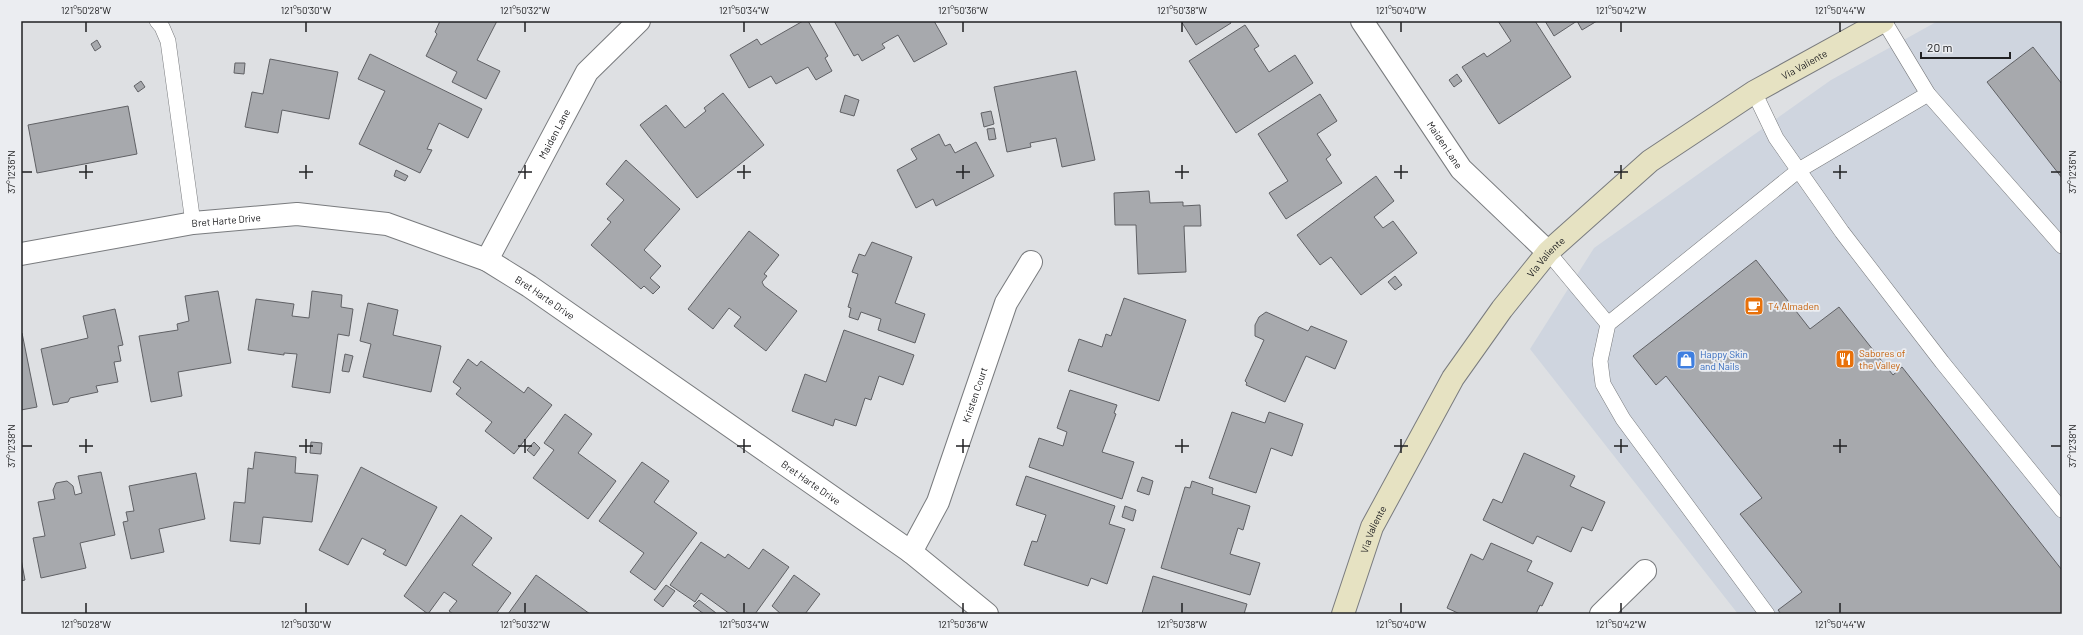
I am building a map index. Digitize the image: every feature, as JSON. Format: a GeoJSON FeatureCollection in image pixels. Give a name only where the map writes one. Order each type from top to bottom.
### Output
{"type":"FeatureCollection","features":[{"type":"Feature","properties":{"kind":"street","name":"Maiden Lane"},"geometry":{"type":"LineString","coordinates":[[487,260],[587,72],[639,21]]}},
{"type":"Feature","properties":{"kind":"street","name":"Via Valiente"},"geometry":{"type":"LineString","coordinates":[[1343,614],[1372,527],[1453,378],[1502,309],[1548,252],[1650,161],[1754,92],[1884,21]]}},
{"type":"Feature","properties":{"kind":"street","name":"Maiden Lane"},"geometry":{"type":"LineString","coordinates":[[1366,22],[1461,169],[1548,252]]}},
{"type":"Feature","properties":{"kind":"street","name":"Bret Harte Drive"},"geometry":{"type":"LineString","coordinates":[[21,254],[193,224],[297,214],[387,224],[487,260],[529,286],[911,552],[987,614]]}},
{"type":"Feature","properties":{"kind":"street","name":"Kristen Court"},"geometry":{"type":"LineString","coordinates":[[911,552],[938,502],[1006,303],[1031,262]]}},
{"type":"Feature","properties":{"kind":"street"},"geometry":{"type":"LineString","coordinates":[[1601,614],[1645,571]]}},
{"type":"Feature","properties":{"kind":"lane"},"geometry":{"type":"LineString","coordinates":[[157,21],[162,27],[168,42],[193,224]]}},
{"type":"Feature","properties":{"kind":"lane"},"geometry":{"type":"LineString","coordinates":[[1884,21],[1928,94],[2062,246]]}},
{"type":"Feature","properties":{"kind":"lane"},"geometry":{"type":"LineString","coordinates":[[1754,92],[1776,138],[1842,232],[1942,362],[2062,510]]}},
{"type":"Feature","properties":{"kind":"lane"},"geometry":{"type":"LineString","coordinates":[[1767,614],[1623,419],[1603,384],[1600,361],[1608,324],[1799,170],[1928,94]]}},
{"type":"Feature","properties":{"kind":"lane"},"geometry":{"type":"LineString","coordinates":[[1548,252],[1608,324]]}},
{"type":"Feature","properties":{"kind":"shaded area"},"geometry":{"type":"Polygon","coordinates":[[[1938,21],[2062,21],[2062,614],[1738,614],[1530,349],[1594,248],[1831,80],[1938,21]]]}},
{"type":"Feature","properties":{"kind":"building"},"geometry":{"type":"Polygon","coordinates":[[[440,21],[497,21],[477,60],[500,71],[486,99],[452,82],[457,72],[426,56],[437,34],[435,32],[440,21]]]}},
{"type":"Feature","properties":{"kind":"building"},"geometry":{"type":"Polygon","coordinates":[[[803,21],[808,21],[828,56],[825,58],[832,71],[816,80],[808,67],[776,84],[771,76],[749,88],[730,55],[757,39],[761,45],[803,21]]]}},
{"type":"Feature","properties":{"kind":"building"},"geometry":{"type":"Polygon","coordinates":[[[834,21],[934,21],[947,44],[914,62],[898,35],[882,44],[885,48],[862,61],[858,54],[854,56],[834,21]]]}},
{"type":"Feature","properties":{"kind":"building"},"geometry":{"type":"Polygon","coordinates":[[[1181,21],[1230,21],[1231,23],[1196,45],[1181,21]]]}},
{"type":"Feature","properties":{"kind":"building"},"geometry":{"type":"Polygon","coordinates":[[[1498,21],[1535,21],[1571,77],[1499,124],[1462,67],[1484,53],[1487,57],[1511,41],[1498,21]]]}},
{"type":"Feature","properties":{"kind":"building"},"geometry":{"type":"Polygon","coordinates":[[[1545,21],[1577,21],[1554,36],[1545,21]]]}},
{"type":"Feature","properties":{"kind":"building"},"geometry":{"type":"Polygon","coordinates":[[[1577,21],[1597,21],[1582,30],[1577,21]]]}},
{"type":"Feature","properties":{"kind":"building"},"geometry":{"type":"Polygon","coordinates":[[[1245,25],[1259,46],[1254,49],[1269,72],[1295,55],[1313,83],[1236,133],[1189,61],[1245,25]]]}},
{"type":"Feature","properties":{"kind":"building"},"geometry":{"type":"Polygon","coordinates":[[[97,40],[101,47],[95,51],[91,44],[97,40]]]}},
{"type":"Feature","properties":{"kind":"building"},"geometry":{"type":"Polygon","coordinates":[[[2033,47],[2062,84],[2062,178],[1987,82],[2033,47]]]}},
{"type":"Feature","properties":{"kind":"building"},"geometry":{"type":"Polygon","coordinates":[[[370,54],[482,109],[468,138],[439,123],[427,149],[432,150],[420,173],[359,144],[385,91],[358,79],[370,54]]]}},
{"type":"Feature","properties":{"kind":"building"},"geometry":{"type":"Polygon","coordinates":[[[270,59],[338,72],[329,119],[282,110],[278,133],[245,127],[252,92],[263,94],[270,59]]]}},
{"type":"Feature","properties":{"kind":"building"},"geometry":{"type":"Polygon","coordinates":[[[235,63],[245,63],[244,74],[234,73],[235,63]]]}},
{"type":"Feature","properties":{"kind":"building"},"geometry":{"type":"Polygon","coordinates":[[[1076,71],[1095,160],[1062,167],[1056,138],[1030,143],[1031,147],[1007,152],[994,87],[1076,71]]]}},
{"type":"Feature","properties":{"kind":"building"},"geometry":{"type":"Polygon","coordinates":[[[1457,74],[1462,81],[1454,87],[1449,80],[1457,74]]]}},
{"type":"Feature","properties":{"kind":"building"},"geometry":{"type":"Polygon","coordinates":[[[141,81],[145,87],[138,92],[134,86],[141,81]]]}},
{"type":"Feature","properties":{"kind":"building"},"geometry":{"type":"Polygon","coordinates":[[[723,93],[764,145],[697,198],[640,125],[666,105],[685,128],[706,111],[704,108],[723,93]]]}},
{"type":"Feature","properties":{"kind":"building"},"geometry":{"type":"Polygon","coordinates":[[[1320,94],[1337,121],[1317,134],[1331,155],[1326,159],[1342,183],[1286,219],[1269,193],[1288,181],[1258,134],[1320,94]]]}},
{"type":"Feature","properties":{"kind":"building"},"geometry":{"type":"Polygon","coordinates":[[[845,95],[859,100],[854,116],[840,112],[845,95]]]}},
{"type":"Feature","properties":{"kind":"building"},"geometry":{"type":"Polygon","coordinates":[[[128,106],[137,154],[37,173],[28,125],[128,106]]]}},
{"type":"Feature","properties":{"kind":"building"},"geometry":{"type":"Polygon","coordinates":[[[991,111],[994,124],[984,127],[981,113],[991,111]]]}},
{"type":"Feature","properties":{"kind":"building"},"geometry":{"type":"Polygon","coordinates":[[[994,128],[996,139],[989,140],[987,129],[994,128]]]}},
{"type":"Feature","properties":{"kind":"building"},"geometry":{"type":"Polygon","coordinates":[[[939,134],[945,146],[950,144],[955,153],[976,142],[994,176],[936,206],[933,199],[916,208],[897,170],[917,159],[911,149],[939,134]]]}},
{"type":"Feature","properties":{"kind":"building"},"geometry":{"type":"Polygon","coordinates":[[[626,160],[680,209],[644,250],[661,266],[650,278],[660,287],[653,294],[644,286],[641,289],[591,245],[611,222],[607,219],[624,200],[606,184],[626,160]]]}},
{"type":"Feature","properties":{"kind":"building"},"geometry":{"type":"Polygon","coordinates":[[[396,170],[408,176],[405,181],[394,176],[396,170]]]}},
{"type":"Feature","properties":{"kind":"building"},"geometry":{"type":"Polygon","coordinates":[[[1376,176],[1394,201],[1374,217],[1383,228],[1393,221],[1417,253],[1361,295],[1331,257],[1320,265],[1297,235],[1376,176]]]}},
{"type":"Feature","properties":{"kind":"building"},"geometry":{"type":"Polygon","coordinates":[[[1149,191],[1150,203],[1183,202],[1183,206],[1200,205],[1201,226],[1184,226],[1186,272],[1138,274],[1136,225],[1115,225],[1114,193],[1149,191]]]}},
{"type":"Feature","properties":{"kind":"building"},"geometry":{"type":"Polygon","coordinates":[[[749,231],[779,255],[764,274],[767,276],[762,282],[764,286],[797,311],[766,351],[734,326],[741,317],[729,308],[713,329],[688,309],[749,231]]]}},
{"type":"Feature","properties":{"kind":"building"},"geometry":{"type":"Polygon","coordinates":[[[872,242],[912,257],[895,303],[925,314],[915,343],[878,330],[881,319],[861,312],[858,320],[849,317],[851,308],[848,307],[858,274],[852,272],[859,254],[865,256],[872,242]]]}},
{"type":"Feature","properties":{"kind":"building"},"geometry":{"type":"Polygon","coordinates":[[[1756,260],[1810,329],[1839,307],[1893,375],[1902,367],[2062,570],[2062,614],[1781,614],[1778,610],[1802,592],[1740,514],[1762,498],[1666,376],[1656,385],[1633,356],[1756,260]]]}},
{"type":"Feature","properties":{"kind":"building"},"geometry":{"type":"Polygon","coordinates":[[[1395,276],[1402,285],[1395,290],[1388,282],[1395,276]]]}},
{"type":"Feature","properties":{"kind":"building"},"geometry":{"type":"Polygon","coordinates":[[[218,291],[231,363],[178,372],[182,396],[151,402],[139,336],[178,330],[177,324],[189,321],[185,296],[218,291]]]}},
{"type":"Feature","properties":{"kind":"building"},"geometry":{"type":"Polygon","coordinates":[[[312,291],[342,295],[341,307],[353,309],[349,336],[338,334],[330,393],[292,387],[297,354],[284,353],[284,355],[248,350],[256,299],[294,304],[292,316],[309,318],[312,291]]]}},
{"type":"Feature","properties":{"kind":"building"},"geometry":{"type":"Polygon","coordinates":[[[1124,298],[1186,320],[1159,401],[1068,371],[1079,339],[1102,347],[1106,334],[1111,336],[1124,298]]]}},
{"type":"Feature","properties":{"kind":"building"},"geometry":{"type":"Polygon","coordinates":[[[368,303],[398,310],[393,335],[441,346],[431,392],[363,377],[371,344],[360,341],[368,303]]]}},
{"type":"Feature","properties":{"kind":"building"},"geometry":{"type":"Polygon","coordinates":[[[115,309],[123,345],[118,346],[121,361],[114,362],[118,382],[96,386],[98,392],[70,398],[68,402],[53,405],[41,349],[88,338],[83,316],[115,309]]]}},
{"type":"Feature","properties":{"kind":"building"},"geometry":{"type":"Polygon","coordinates":[[[1266,312],[1308,331],[1311,326],[1347,341],[1335,369],[1306,356],[1285,402],[1246,385],[1247,383],[1245,381],[1264,340],[1255,336],[1255,325],[1259,317],[1266,312]]]}},
{"type":"Feature","properties":{"kind":"building"},"geometry":{"type":"Polygon","coordinates":[[[844,330],[914,355],[903,385],[879,376],[871,400],[865,398],[856,426],[835,419],[833,426],[792,411],[805,374],[826,382],[844,330]]]}},
{"type":"Feature","properties":{"kind":"building"},"geometry":{"type":"Polygon","coordinates":[[[22,333],[37,407],[21,410],[21,334],[22,333]]]}},
{"type":"Feature","properties":{"kind":"building"},"geometry":{"type":"Polygon","coordinates":[[[345,354],[353,356],[349,372],[342,371],[345,354]]]}},
{"type":"Feature","properties":{"kind":"building"},"geometry":{"type":"Polygon","coordinates":[[[468,359],[477,366],[481,361],[524,393],[528,387],[552,405],[514,454],[485,431],[492,422],[456,394],[461,388],[453,382],[468,359]]]}},
{"type":"Feature","properties":{"kind":"building"},"geometry":{"type":"Polygon","coordinates":[[[1070,390],[1117,405],[1114,413],[1116,414],[1102,452],[1134,462],[1122,499],[1029,467],[1039,438],[1063,446],[1067,432],[1057,428],[1070,390]]]}},
{"type":"Feature","properties":{"kind":"building"},"geometry":{"type":"Polygon","coordinates":[[[1232,412],[1265,423],[1269,412],[1303,424],[1292,456],[1271,448],[1256,493],[1209,478],[1232,412]]]}},
{"type":"Feature","properties":{"kind":"building"},"geometry":{"type":"Polygon","coordinates":[[[565,414],[592,434],[578,453],[616,481],[588,519],[533,478],[554,450],[544,443],[565,414]]]}},
{"type":"Feature","properties":{"kind":"building"},"geometry":{"type":"Polygon","coordinates":[[[311,442],[322,443],[321,454],[310,453],[311,442]]]}},
{"type":"Feature","properties":{"kind":"building"},"geometry":{"type":"Polygon","coordinates":[[[534,442],[540,448],[534,456],[527,450],[534,442]]]}},
{"type":"Feature","properties":{"kind":"building"},"geometry":{"type":"Polygon","coordinates":[[[255,452],[296,457],[295,473],[318,475],[312,522],[263,517],[260,544],[230,541],[234,502],[245,503],[248,468],[253,469],[255,452]]]}},
{"type":"Feature","properties":{"kind":"building"},"geometry":{"type":"Polygon","coordinates":[[[1524,453],[1575,476],[1570,486],[1605,502],[1592,531],[1582,527],[1571,552],[1537,536],[1533,544],[1483,520],[1493,499],[1502,503],[1524,453]]]}},
{"type":"Feature","properties":{"kind":"building"},"geometry":{"type":"Polygon","coordinates":[[[642,462],[669,481],[654,502],[697,533],[655,590],[630,572],[644,553],[599,521],[642,462]]]}},
{"type":"Feature","properties":{"kind":"building"},"geometry":{"type":"Polygon","coordinates":[[[361,467],[437,507],[406,566],[383,554],[386,550],[362,538],[348,565],[319,550],[361,467]]]}},
{"type":"Feature","properties":{"kind":"building"},"geometry":{"type":"Polygon","coordinates":[[[101,472],[115,535],[80,543],[86,568],[41,578],[33,538],[45,536],[38,502],[55,499],[53,490],[56,483],[67,481],[73,486],[75,495],[82,493],[78,476],[101,472]]]}},
{"type":"Feature","properties":{"kind":"building"},"geometry":{"type":"Polygon","coordinates":[[[196,473],[205,519],[159,529],[164,552],[131,559],[123,522],[128,521],[126,512],[134,511],[129,486],[196,473]]]}},
{"type":"Feature","properties":{"kind":"building"},"geometry":{"type":"Polygon","coordinates":[[[1026,476],[1115,506],[1109,524],[1125,529],[1107,584],[1091,578],[1088,586],[1024,565],[1032,541],[1037,542],[1046,515],[1016,505],[1026,476]]]}},
{"type":"Feature","properties":{"kind":"building"},"geometry":{"type":"Polygon","coordinates":[[[1142,477],[1153,481],[1149,495],[1137,491],[1142,477]]]}},
{"type":"Feature","properties":{"kind":"building"},"geometry":{"type":"Polygon","coordinates":[[[1192,481],[1213,488],[1212,494],[1250,506],[1243,530],[1238,528],[1230,554],[1260,563],[1250,595],[1161,568],[1185,487],[1190,488],[1192,481]]]}},
{"type":"Feature","properties":{"kind":"building"},"geometry":{"type":"Polygon","coordinates":[[[1125,506],[1136,510],[1133,521],[1122,517],[1125,506]]]}},
{"type":"Feature","properties":{"kind":"building"},"geometry":{"type":"Polygon","coordinates":[[[461,515],[492,538],[472,565],[511,593],[496,614],[453,614],[449,611],[457,601],[444,592],[428,614],[404,596],[461,515]]]}},
{"type":"Feature","properties":{"kind":"building"},"geometry":{"type":"Polygon","coordinates":[[[701,542],[725,558],[728,554],[749,569],[763,549],[789,567],[755,614],[730,614],[701,593],[695,602],[670,585],[701,542]]]}},
{"type":"Feature","properties":{"kind":"building"},"geometry":{"type":"Polygon","coordinates":[[[1491,543],[1532,561],[1527,571],[1553,583],[1542,606],[1540,605],[1536,614],[1460,614],[1447,608],[1471,554],[1483,560],[1491,543]]]}},
{"type":"Feature","properties":{"kind":"building"},"geometry":{"type":"Polygon","coordinates":[[[21,559],[25,580],[21,581],[21,559]]]}},
{"type":"Feature","properties":{"kind":"building"},"geometry":{"type":"Polygon","coordinates":[[[536,575],[590,614],[508,614],[536,575]]]}},
{"type":"Feature","properties":{"kind":"building"},"geometry":{"type":"Polygon","coordinates":[[[794,575],[820,594],[805,614],[781,614],[772,606],[794,575]]]}},
{"type":"Feature","properties":{"kind":"building"},"geometry":{"type":"Polygon","coordinates":[[[1153,576],[1247,604],[1244,614],[1142,613],[1153,576]]]}},
{"type":"Feature","properties":{"kind":"building"},"geometry":{"type":"Polygon","coordinates":[[[666,585],[675,591],[663,607],[654,600],[666,585]]]}},
{"type":"Feature","properties":{"kind":"building"},"geometry":{"type":"Polygon","coordinates":[[[699,600],[716,613],[704,614],[693,606],[699,600]]]}},
{"type":"Feature","properties":{"kind":"place","name":"T4 Almaden"},"geometry":{"type":"Point","coordinates":[1754,306]}},
{"type":"Feature","properties":{"kind":"place","name":"Sabores of the Valley"},"geometry":{"type":"Point","coordinates":[1845,359]}},
{"type":"Feature","properties":{"kind":"place","name":"Happy Skin and Nails"},"geometry":{"type":"Point","coordinates":[1686,360]}}]}
